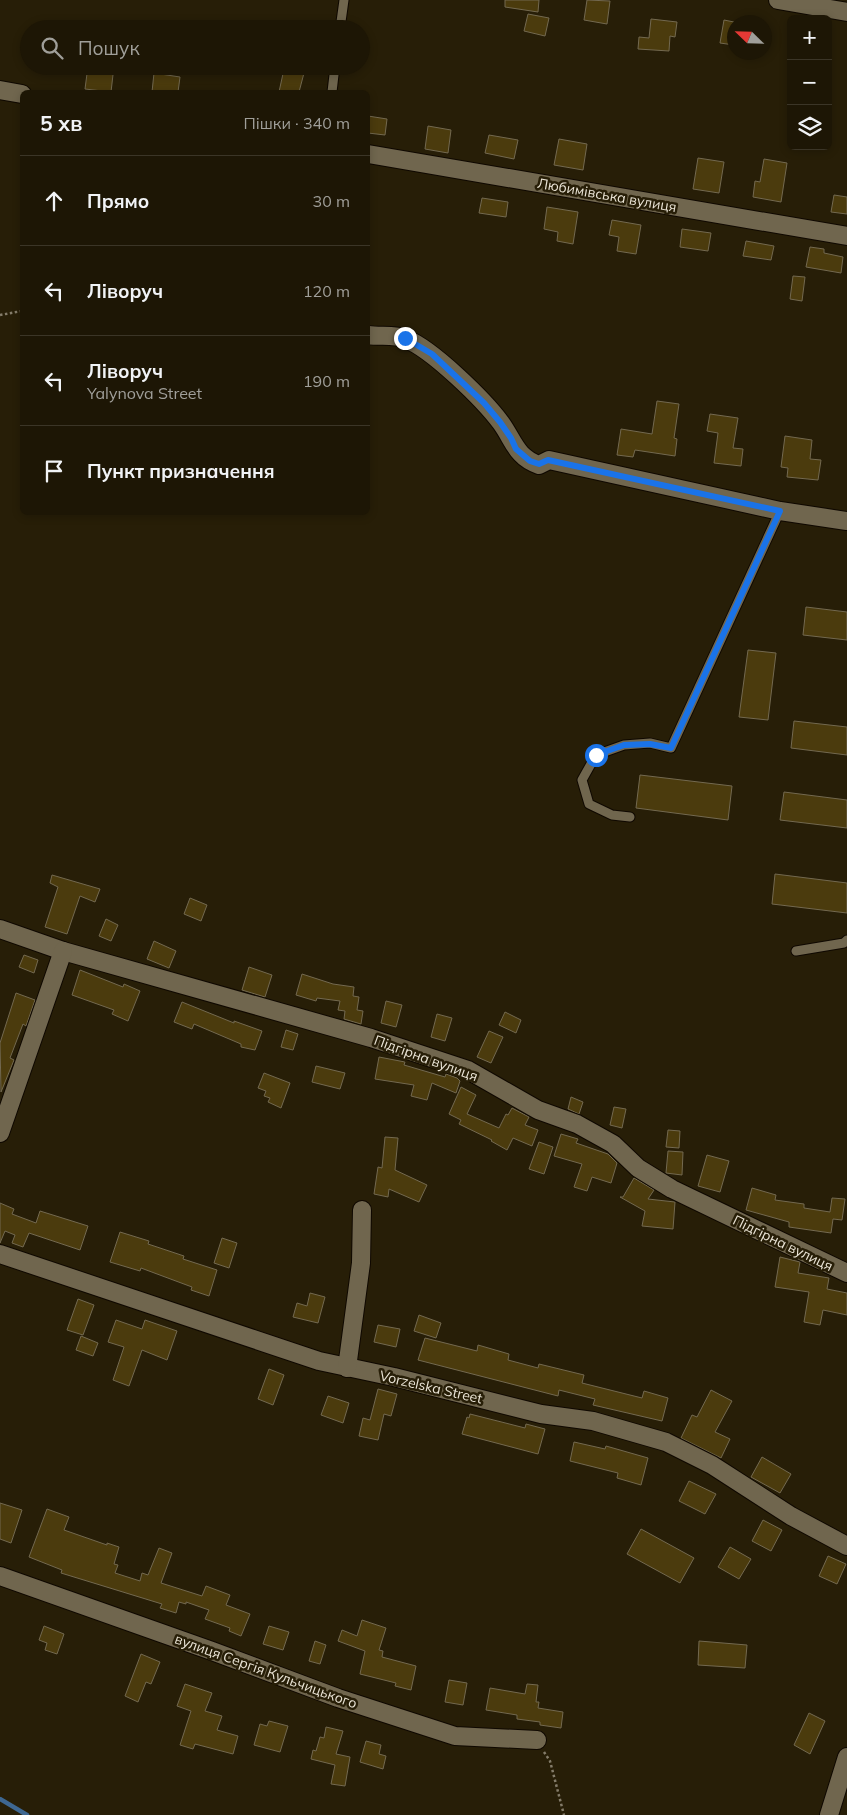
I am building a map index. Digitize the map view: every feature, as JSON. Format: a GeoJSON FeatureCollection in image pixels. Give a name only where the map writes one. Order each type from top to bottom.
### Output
{"type":"FeatureCollection","features":[{"type":"Feature","properties":{"kind":"street"},"geometry":{"type":"LineString","coordinates":[[778,0],[847,12]]}},
{"type":"Feature","properties":{"kind":"street"},"geometry":{"type":"LineString","coordinates":[[0,90],[20,94]]}},
{"type":"Feature","properties":{"kind":"street","name":"Любимівська вулиця"},"geometry":{"type":"LineString","coordinates":[[370,154],[847,236]]}},
{"type":"Feature","properties":{"kind":"street"},"geometry":{"type":"LineString","coordinates":[[370,335],[405,338],[432,354],[484,403],[500,422],[516,449],[530,461],[539,464],[548,460],[780,511],[847,521]]}},
{"type":"Feature","properties":{"kind":"street","name":"Підгірна вулиця"},"geometry":{"type":"LineString","coordinates":[[0,929],[63,952],[371,1038],[468,1070],[538,1110],[577,1124],[613,1144],[638,1168],[672,1189],[847,1273]]}},
{"type":"Feature","properties":{"kind":"street"},"geometry":{"type":"LineString","coordinates":[[0,1133],[63,952]]}},
{"type":"Feature","properties":{"kind":"street"},"geometry":{"type":"LineString","coordinates":[[347,1368],[361,1263],[362,1210]]}},
{"type":"Feature","properties":{"kind":"street","name":"Vorzelska Street"},"geometry":{"type":"LineString","coordinates":[[0,1254],[319,1361],[394,1377],[541,1414],[592,1421],[666,1442],[712,1465],[791,1516],[847,1546]]}},
{"type":"Feature","properties":{"kind":"street","name":"вулиця Сергія Кульчицького"},"geometry":{"type":"LineString","coordinates":[[0,1576],[338,1698],[454,1736],[537,1740]]}},
{"type":"Feature","properties":{"kind":"street"},"geometry":{"type":"LineString","coordinates":[[829,1815],[847,1757]]}},
{"type":"Feature","properties":{"kind":"lane"},"geometry":{"type":"LineString","coordinates":[[341,20],[344,0]]}},
{"type":"Feature","properties":{"kind":"lane"},"geometry":{"type":"LineString","coordinates":[[332,90],[334,75]]}},
{"type":"Feature","properties":{"kind":"lane"},"geometry":{"type":"LineString","coordinates":[[630,817],[612,815],[589,804],[582,780],[596,755],[624,745],[650,744],[671,748],[780,511]]}},
{"type":"Feature","properties":{"kind":"lane"},"geometry":{"type":"LineString","coordinates":[[796,951],[844,944],[847,940]]}},
{"type":"Feature","properties":{"kind":"path"},"geometry":{"type":"LineString","coordinates":[[0,315],[20,311]]}},
{"type":"Feature","properties":{"kind":"path"},"geometry":{"type":"LineString","coordinates":[[537,1740],[550,1761],[564,1815]]}},
{"type":"Feature","properties":{"kind":"building"},"geometry":{"type":"Polygon","coordinates":[[[505,0],[539,0],[538,12],[505,7],[505,0]]]}},
{"type":"Feature","properties":{"kind":"building"},"geometry":{"type":"Polygon","coordinates":[[[587,0],[610,1],[607,24],[584,20],[587,0]]]}},
{"type":"Feature","properties":{"kind":"building"},"geometry":{"type":"Polygon","coordinates":[[[528,14],[549,18],[545,36],[524,31],[528,14]]]}},
{"type":"Feature","properties":{"kind":"building"},"geometry":{"type":"Polygon","coordinates":[[[651,19],[677,22],[675,37],[670,36],[669,51],[638,49],[639,37],[649,38],[651,19]]]}},
{"type":"Feature","properties":{"kind":"building"},"geometry":{"type":"Polygon","coordinates":[[[724,20],[727,21],[727,44],[720,43],[724,20]]]}},
{"type":"Feature","properties":{"kind":"building"},"geometry":{"type":"Polygon","coordinates":[[[87,75],[113,75],[111,90],[85,89],[87,75]]]}},
{"type":"Feature","properties":{"kind":"building"},"geometry":{"type":"Polygon","coordinates":[[[154,75],[180,77],[178,90],[152,90],[154,75]]]}},
{"type":"Feature","properties":{"kind":"building"},"geometry":{"type":"Polygon","coordinates":[[[283,75],[303,75],[300,90],[279,90],[283,75]]]}},
{"type":"Feature","properties":{"kind":"building"},"geometry":{"type":"Polygon","coordinates":[[[370,116],[387,119],[385,135],[370,133],[370,116]]]}},
{"type":"Feature","properties":{"kind":"building"},"geometry":{"type":"Polygon","coordinates":[[[428,126],[451,130],[448,153],[425,149],[428,126]]]}},
{"type":"Feature","properties":{"kind":"building"},"geometry":{"type":"Polygon","coordinates":[[[489,135],[518,140],[514,159],[485,153],[489,135]]]}},
{"type":"Feature","properties":{"kind":"building"},"geometry":{"type":"Polygon","coordinates":[[[559,139],[587,144],[583,170],[554,165],[559,139]]]}},
{"type":"Feature","properties":{"kind":"building"},"geometry":{"type":"Polygon","coordinates":[[[698,158],[724,162],[719,193],[693,189],[698,158]]]}},
{"type":"Feature","properties":{"kind":"building"},"geometry":{"type":"Polygon","coordinates":[[[764,159],[787,163],[781,202],[753,197],[755,181],[760,182],[764,159]]]}},
{"type":"Feature","properties":{"kind":"building"},"geometry":{"type":"Polygon","coordinates":[[[834,195],[847,197],[847,214],[831,212],[834,195]]]}},
{"type":"Feature","properties":{"kind":"building"},"geometry":{"type":"Polygon","coordinates":[[[482,198],[508,202],[506,217],[479,213],[482,198]]]}},
{"type":"Feature","properties":{"kind":"building"},"geometry":{"type":"Polygon","coordinates":[[[547,207],[578,212],[573,244],[557,241],[558,232],[544,229],[547,207]]]}},
{"type":"Feature","properties":{"kind":"building"},"geometry":{"type":"Polygon","coordinates":[[[612,220],[641,225],[636,254],[617,251],[619,237],[609,235],[612,220]]]}},
{"type":"Feature","properties":{"kind":"building"},"geometry":{"type":"Polygon","coordinates":[[[682,229],[711,233],[708,251],[680,247],[682,229]]]}},
{"type":"Feature","properties":{"kind":"building"},"geometry":{"type":"Polygon","coordinates":[[[746,241],[774,246],[771,260],[743,256],[746,241]]]}},
{"type":"Feature","properties":{"kind":"building"},"geometry":{"type":"Polygon","coordinates":[[[810,247],[824,249],[824,253],[843,257],[841,273],[806,267],[810,247]]]}},
{"type":"Feature","properties":{"kind":"building"},"geometry":{"type":"Polygon","coordinates":[[[793,276],[805,277],[802,301],[790,299],[793,276]]]}},
{"type":"Feature","properties":{"kind":"building"},"geometry":{"type":"Polygon","coordinates":[[[657,401],[679,404],[674,438],[677,439],[675,456],[635,450],[633,457],[617,455],[621,429],[652,434],[657,401]]]}},
{"type":"Feature","properties":{"kind":"building"},"geometry":{"type":"Polygon","coordinates":[[[710,414],[738,418],[733,448],[743,449],[741,466],[714,463],[718,433],[707,431],[710,414]]]}},
{"type":"Feature","properties":{"kind":"building"},"geometry":{"type":"Polygon","coordinates":[[[785,436],[812,440],[810,459],[821,460],[818,480],[787,477],[788,468],[781,467],[785,436]]]}},
{"type":"Feature","properties":{"kind":"building"},"geometry":{"type":"Polygon","coordinates":[[[806,607],[847,612],[847,640],[803,635],[806,607]]]}},
{"type":"Feature","properties":{"kind":"building"},"geometry":{"type":"Polygon","coordinates":[[[748,650],[776,653],[768,720],[739,717],[748,650]]]}},
{"type":"Feature","properties":{"kind":"building"},"geometry":{"type":"Polygon","coordinates":[[[794,721],[847,727],[847,755],[791,748],[794,721]]]}},
{"type":"Feature","properties":{"kind":"building"},"geometry":{"type":"Polygon","coordinates":[[[640,775],[732,786],[728,820],[636,808],[640,775]]]}},
{"type":"Feature","properties":{"kind":"building"},"geometry":{"type":"Polygon","coordinates":[[[784,792],[847,800],[847,828],[780,820],[784,792]]]}},
{"type":"Feature","properties":{"kind":"building"},"geometry":{"type":"Polygon","coordinates":[[[775,874],[847,883],[847,913],[772,904],[775,874]]]}},
{"type":"Feature","properties":{"kind":"building"},"geometry":{"type":"Polygon","coordinates":[[[52,875],[100,889],[95,902],[80,896],[67,934],[45,927],[58,887],[50,883],[52,875]]]}},
{"type":"Feature","properties":{"kind":"building"},"geometry":{"type":"Polygon","coordinates":[[[190,898],[207,905],[201,921],[184,914],[190,898]]]}},
{"type":"Feature","properties":{"kind":"building"},"geometry":{"type":"Polygon","coordinates":[[[106,919],[118,925],[111,941],[99,936],[106,919]]]}},
{"type":"Feature","properties":{"kind":"building"},"geometry":{"type":"Polygon","coordinates":[[[154,941],[176,951],[169,968],[147,959],[154,941]]]}},
{"type":"Feature","properties":{"kind":"building"},"geometry":{"type":"Polygon","coordinates":[[[24,955],[38,960],[34,973],[19,967],[24,955]]]}},
{"type":"Feature","properties":{"kind":"building"},"geometry":{"type":"Polygon","coordinates":[[[249,967],[272,975],[265,997],[242,990],[249,967]]]}},
{"type":"Feature","properties":{"kind":"building"},"geometry":{"type":"Polygon","coordinates":[[[80,970],[123,987],[124,984],[140,991],[128,1021],[112,1014],[114,1010],[72,995],[80,970]]]}},
{"type":"Feature","properties":{"kind":"building"},"geometry":{"type":"Polygon","coordinates":[[[302,974],[333,984],[354,987],[353,996],[359,997],[357,1010],[363,1011],[361,1024],[344,1019],[345,1011],[338,1010],[340,1001],[317,998],[316,1001],[296,995],[302,974]]]}},
{"type":"Feature","properties":{"kind":"building"},"geometry":{"type":"Polygon","coordinates":[[[16,993],[35,1000],[26,1026],[23,1024],[10,1058],[14,1060],[1,1092],[0,1043],[16,993]]]}},
{"type":"Feature","properties":{"kind":"building"},"geometry":{"type":"Polygon","coordinates":[[[386,1001],[402,1005],[396,1027],[381,1023],[386,1001]]]}},
{"type":"Feature","properties":{"kind":"building"},"geometry":{"type":"Polygon","coordinates":[[[182,1002],[234,1023],[234,1021],[262,1031],[255,1050],[241,1047],[241,1044],[194,1024],[192,1029],[174,1022],[182,1002]]]}},
{"type":"Feature","properties":{"kind":"building"},"geometry":{"type":"Polygon","coordinates":[[[505,1012],[521,1020],[516,1033],[499,1025],[505,1012]]]}},
{"type":"Feature","properties":{"kind":"building"},"geometry":{"type":"Polygon","coordinates":[[[437,1014],[452,1018],[445,1041],[431,1037],[437,1014]]]}},
{"type":"Feature","properties":{"kind":"building"},"geometry":{"type":"Polygon","coordinates":[[[286,1030],[298,1034],[293,1050],[281,1047],[286,1030]]]}},
{"type":"Feature","properties":{"kind":"building"},"geometry":{"type":"Polygon","coordinates":[[[489,1031],[503,1037],[491,1063],[477,1057],[489,1031]]]}},
{"type":"Feature","properties":{"kind":"building"},"geometry":{"type":"Polygon","coordinates":[[[379,1057],[405,1062],[404,1065],[445,1077],[446,1074],[457,1078],[460,1081],[456,1093],[432,1083],[427,1100],[411,1096],[414,1085],[375,1079],[379,1057]]]}},
{"type":"Feature","properties":{"kind":"building"},"geometry":{"type":"Polygon","coordinates":[[[316,1066],[345,1073],[340,1089],[312,1082],[316,1066]]]}},
{"type":"Feature","properties":{"kind":"building"},"geometry":{"type":"Polygon","coordinates":[[[264,1073],[290,1083],[281,1108],[268,1102],[270,1098],[264,1096],[266,1091],[258,1088],[264,1073]]]}},
{"type":"Feature","properties":{"kind":"building"},"geometry":{"type":"Polygon","coordinates":[[[461,1087],[476,1095],[467,1114],[499,1128],[506,1114],[508,1115],[512,1108],[529,1117],[525,1125],[538,1130],[532,1146],[513,1138],[507,1150],[492,1140],[459,1124],[461,1120],[449,1114],[461,1087]]]}},
{"type":"Feature","properties":{"kind":"building"},"geometry":{"type":"Polygon","coordinates":[[[571,1097],[583,1102],[579,1114],[568,1109],[571,1097]]]}},
{"type":"Feature","properties":{"kind":"building"},"geometry":{"type":"Polygon","coordinates":[[[614,1107],[626,1109],[622,1128],[610,1125],[614,1107]]]}},
{"type":"Feature","properties":{"kind":"building"},"geometry":{"type":"Polygon","coordinates":[[[668,1130],[680,1131],[679,1148],[666,1147],[668,1130]]]}},
{"type":"Feature","properties":{"kind":"building"},"geometry":{"type":"Polygon","coordinates":[[[561,1134],[578,1139],[576,1143],[608,1154],[617,1163],[611,1183],[592,1177],[587,1191],[574,1187],[582,1164],[554,1156],[561,1134]]]}},
{"type":"Feature","properties":{"kind":"building"},"geometry":{"type":"Polygon","coordinates":[[[385,1137],[398,1138],[395,1170],[427,1185],[419,1202],[389,1189],[388,1197],[374,1194],[378,1167],[382,1168],[385,1137]]]}},
{"type":"Feature","properties":{"kind":"building"},"geometry":{"type":"Polygon","coordinates":[[[539,1142],[553,1147],[544,1174],[529,1169],[539,1142]]]}},
{"type":"Feature","properties":{"kind":"building"},"geometry":{"type":"Polygon","coordinates":[[[668,1151],[683,1152],[682,1175],[666,1173],[668,1151]]]}},
{"type":"Feature","properties":{"kind":"building"},"geometry":{"type":"Polygon","coordinates":[[[707,1155],[729,1161],[720,1192],[698,1186],[707,1155]]]}},
{"type":"Feature","properties":{"kind":"building"},"geometry":{"type":"Polygon","coordinates":[[[634,1178],[654,1190],[648,1199],[675,1202],[673,1229],[642,1226],[645,1211],[620,1197],[623,1197],[634,1178]]]}},
{"type":"Feature","properties":{"kind":"building"},"geometry":{"type":"Polygon","coordinates":[[[752,1188],[776,1195],[775,1200],[804,1204],[804,1208],[830,1212],[832,1198],[845,1199],[842,1220],[833,1219],[831,1233],[789,1227],[789,1222],[746,1210],[752,1188]]]}},
{"type":"Feature","properties":{"kind":"building"},"geometry":{"type":"Polygon","coordinates":[[[0,1203],[14,1209],[12,1214],[36,1223],[40,1211],[88,1226],[80,1250],[29,1233],[23,1247],[12,1243],[15,1235],[5,1231],[0,1243],[0,1203]]]}},
{"type":"Feature","properties":{"kind":"building"},"geometry":{"type":"Polygon","coordinates":[[[120,1232],[149,1241],[148,1244],[184,1256],[183,1259],[217,1270],[209,1296],[191,1290],[192,1287],[141,1268],[140,1271],[110,1262],[120,1232]]]}},
{"type":"Feature","properties":{"kind":"building"},"geometry":{"type":"Polygon","coordinates":[[[222,1238],[237,1243],[229,1268],[214,1263],[222,1238]]]}},
{"type":"Feature","properties":{"kind":"building"},"geometry":{"type":"Polygon","coordinates":[[[780,1257],[800,1262],[798,1273],[829,1278],[827,1289],[847,1293],[847,1315],[823,1310],[820,1325],[804,1322],[809,1292],[775,1287],[780,1257]]]}},
{"type":"Feature","properties":{"kind":"building"},"geometry":{"type":"Polygon","coordinates":[[[310,1293],[325,1297],[318,1323],[293,1317],[297,1303],[307,1306],[310,1293]]]}},
{"type":"Feature","properties":{"kind":"building"},"geometry":{"type":"Polygon","coordinates":[[[78,1299],[94,1305],[83,1335],[67,1330],[78,1299]]]}},
{"type":"Feature","properties":{"kind":"building"},"geometry":{"type":"Polygon","coordinates":[[[419,1315],[441,1323],[436,1338],[414,1331],[419,1315]]]}},
{"type":"Feature","properties":{"kind":"building"},"geometry":{"type":"Polygon","coordinates":[[[116,1320],[142,1329],[145,1320],[177,1331],[167,1360],[142,1350],[129,1386],[113,1380],[124,1347],[108,1342],[116,1320]]]}},
{"type":"Feature","properties":{"kind":"building"},"geometry":{"type":"Polygon","coordinates":[[[378,1325],[400,1329],[396,1347],[374,1342],[378,1325]]]}},
{"type":"Feature","properties":{"kind":"building"},"geometry":{"type":"Polygon","coordinates":[[[81,1336],[98,1343],[93,1356],[76,1350],[81,1336]]]}},
{"type":"Feature","properties":{"kind":"building"},"geometry":{"type":"Polygon","coordinates":[[[425,1338],[477,1351],[478,1345],[509,1354],[508,1360],[538,1368],[539,1364],[584,1375],[582,1383],[642,1398],[644,1391],[668,1398],[662,1421],[593,1405],[595,1399],[559,1390],[558,1396],[418,1360],[425,1338]]]}},
{"type":"Feature","properties":{"kind":"building"},"geometry":{"type":"Polygon","coordinates":[[[269,1369],[284,1375],[273,1405],[258,1399],[269,1369]]]}},
{"type":"Feature","properties":{"kind":"building"},"geometry":{"type":"Polygon","coordinates":[[[378,1389],[397,1394],[391,1416],[384,1414],[378,1440],[359,1436],[363,1418],[370,1420],[378,1389]]]}},
{"type":"Feature","properties":{"kind":"building"},"geometry":{"type":"Polygon","coordinates":[[[711,1390],[732,1401],[715,1432],[730,1439],[721,1458],[681,1438],[692,1415],[697,1417],[711,1390]]]}},
{"type":"Feature","properties":{"kind":"building"},"geometry":{"type":"Polygon","coordinates":[[[328,1396],[349,1403],[343,1423],[321,1415],[328,1396]]]}},
{"type":"Feature","properties":{"kind":"building"},"geometry":{"type":"Polygon","coordinates":[[[470,1414],[525,1428],[526,1424],[545,1429],[538,1454],[462,1434],[467,1417],[469,1418],[470,1414]]]}},
{"type":"Feature","properties":{"kind":"building"},"geometry":{"type":"Polygon","coordinates":[[[574,1442],[605,1449],[606,1446],[648,1458],[641,1485],[617,1478],[618,1473],[570,1461],[574,1442]]]}},
{"type":"Feature","properties":{"kind":"building"},"geometry":{"type":"Polygon","coordinates":[[[762,1457],[791,1474],[780,1493],[751,1477],[762,1457]]]}},
{"type":"Feature","properties":{"kind":"building"},"geometry":{"type":"Polygon","coordinates":[[[689,1481],[716,1494],[705,1514],[679,1501],[689,1481]]]}},
{"type":"Feature","properties":{"kind":"building"},"geometry":{"type":"Polygon","coordinates":[[[0,1503],[22,1510],[11,1543],[0,1539],[0,1503]]]}},
{"type":"Feature","properties":{"kind":"building"},"geometry":{"type":"Polygon","coordinates":[[[47,1509],[69,1517],[64,1530],[107,1545],[107,1543],[119,1547],[114,1564],[118,1565],[115,1573],[140,1581],[142,1573],[148,1575],[159,1548],[172,1553],[161,1583],[202,1596],[206,1586],[230,1595],[226,1605],[250,1614],[241,1636],[229,1631],[230,1628],[205,1619],[209,1610],[186,1602],[186,1604],[179,1602],[176,1613],[160,1608],[162,1604],[61,1573],[62,1570],[29,1557],[47,1509]]]}},
{"type":"Feature","properties":{"kind":"building"},"geometry":{"type":"Polygon","coordinates":[[[763,1520],[782,1530],[771,1551],[752,1541],[763,1520]]]}},
{"type":"Feature","properties":{"kind":"building"},"geometry":{"type":"Polygon","coordinates":[[[641,1529],[694,1558],[680,1583],[627,1554],[641,1529]]]}},
{"type":"Feature","properties":{"kind":"building"},"geometry":{"type":"Polygon","coordinates":[[[730,1547],[751,1559],[739,1579],[718,1567],[730,1547]]]}},
{"type":"Feature","properties":{"kind":"building"},"geometry":{"type":"Polygon","coordinates":[[[828,1556],[846,1564],[837,1584],[819,1576],[828,1556]]]}},
{"type":"Feature","properties":{"kind":"building"},"geometry":{"type":"Polygon","coordinates":[[[362,1620],[386,1628],[379,1650],[383,1651],[382,1657],[416,1666],[411,1690],[395,1686],[396,1683],[360,1674],[365,1651],[338,1641],[342,1630],[357,1636],[362,1620]]]}},
{"type":"Feature","properties":{"kind":"building"},"geometry":{"type":"Polygon","coordinates":[[[44,1626],[64,1634],[57,1654],[45,1650],[47,1643],[39,1640],[44,1626]]]}},
{"type":"Feature","properties":{"kind":"building"},"geometry":{"type":"Polygon","coordinates":[[[269,1626],[289,1632],[283,1650],[263,1644],[269,1626]]]}},
{"type":"Feature","properties":{"kind":"building"},"geometry":{"type":"Polygon","coordinates":[[[315,1641],[326,1645],[320,1664],[309,1661],[315,1641]]]}},
{"type":"Feature","properties":{"kind":"building"},"geometry":{"type":"Polygon","coordinates":[[[699,1641],[747,1645],[745,1668],[698,1665],[699,1641]]]}},
{"type":"Feature","properties":{"kind":"building"},"geometry":{"type":"Polygon","coordinates":[[[141,1654],[160,1662],[151,1684],[146,1682],[138,1702],[125,1696],[141,1654]]]}},
{"type":"Feature","properties":{"kind":"building"},"geometry":{"type":"Polygon","coordinates":[[[449,1680],[467,1683],[463,1705],[445,1702],[449,1680]]]}},
{"type":"Feature","properties":{"kind":"building"},"geometry":{"type":"Polygon","coordinates":[[[185,1684],[212,1693],[205,1711],[222,1716],[217,1730],[238,1736],[233,1754],[195,1744],[193,1749],[180,1745],[191,1711],[177,1706],[185,1684]]]}},
{"type":"Feature","properties":{"kind":"building"},"geometry":{"type":"Polygon","coordinates":[[[527,1684],[538,1685],[536,1702],[539,1702],[538,1708],[563,1712],[561,1728],[540,1725],[540,1722],[517,1719],[517,1715],[486,1710],[490,1688],[525,1694],[527,1684]]]}},
{"type":"Feature","properties":{"kind":"building"},"geometry":{"type":"Polygon","coordinates":[[[809,1713],[825,1721],[810,1754],[794,1745],[809,1713]]]}},
{"type":"Feature","properties":{"kind":"building"},"geometry":{"type":"Polygon","coordinates":[[[269,1721],[288,1726],[280,1752],[254,1745],[260,1724],[267,1726],[269,1721]]]}},
{"type":"Feature","properties":{"kind":"building"},"geometry":{"type":"Polygon","coordinates":[[[326,1727],[343,1731],[336,1754],[350,1757],[345,1786],[331,1784],[335,1765],[311,1759],[313,1750],[316,1751],[320,1737],[324,1738],[326,1727]]]}},
{"type":"Feature","properties":{"kind":"building"},"geometry":{"type":"Polygon","coordinates":[[[366,1741],[381,1745],[379,1754],[386,1756],[383,1769],[360,1762],[366,1741]]]}},
{"type":"Feature","properties":{"kind":"waterway"},"geometry":{"type":"LineString","coordinates":[[0,1799],[27,1815]]}},
{"type":"Feature","properties":{"kind":"route"},"geometry":{"type":"LineString","coordinates":[[405,338],[432,354],[484,403],[500,422],[516,449],[530,461],[539,464],[548,460],[780,511],[671,748],[650,744],[624,745],[596,755]]}}]}
